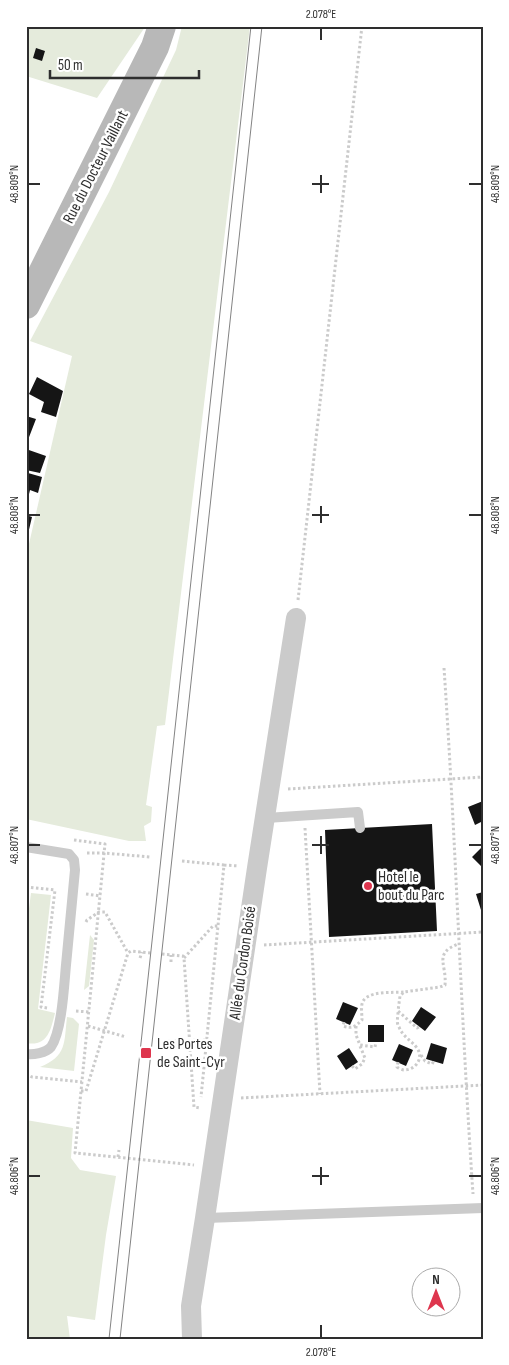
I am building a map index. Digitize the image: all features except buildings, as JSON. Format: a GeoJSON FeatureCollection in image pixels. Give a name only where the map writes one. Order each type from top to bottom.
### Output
{"type":"FeatureCollection","features":[{"type":"Feature","properties":{"kind":"main road","name":"Rue du Docteur Vaillant"},"geometry":{"type":"LineString","coordinates":[[26,305],[152,55],[162,26]]}},
{"type":"Feature","properties":{"kind":"street","name":"Allée du Cordon Boisé"},"geometry":{"type":"LineString","coordinates":[[192,1339],[191,1306],[296,618]]}},
{"type":"Feature","properties":{"kind":"lane"},"geometry":{"type":"LineString","coordinates":[[266,818],[358,812],[360,828]]}},
{"type":"Feature","properties":{"kind":"lane"},"geometry":{"type":"LineString","coordinates":[[26,847],[69,854],[74,860],[75,870],[62,1009],[55,1040],[50,1050],[26,1054]]}},
{"type":"Feature","properties":{"kind":"lane"},"geometry":{"type":"LineString","coordinates":[[205,1218],[478,1208]]}},
{"type":"Feature","properties":{"kind":"path"},"geometry":{"type":"LineString","coordinates":[[296,618],[362,26]]}},
{"type":"Feature","properties":{"kind":"path"},"geometry":{"type":"LineString","coordinates":[[444,668],[465,1086],[478,1208]]}},
{"type":"Feature","properties":{"kind":"path"},"geometry":{"type":"LineString","coordinates":[[270,790],[483,777]]}},
{"type":"Feature","properties":{"kind":"path"},"geometry":{"type":"LineString","coordinates":[[304,815],[320,1094]]}},
{"type":"Feature","properties":{"kind":"path"},"geometry":{"type":"LineString","coordinates":[[69,854],[104,853],[150,857]]}},
{"type":"Feature","properties":{"kind":"path"},"geometry":{"type":"LineString","coordinates":[[104,853],[75,1153],[188,1164]]}},
{"type":"Feature","properties":{"kind":"path"},"geometry":{"type":"LineString","coordinates":[[182,861],[224,865],[219,926],[200,1108],[194,1107],[184,958],[213,926],[219,926]]}},
{"type":"Feature","properties":{"kind":"path"},"geometry":{"type":"LineString","coordinates":[[82,1091],[86,1092],[128,953],[105,912],[99,912],[87,920],[86,929]]}},
{"type":"Feature","properties":{"kind":"path"},"geometry":{"type":"LineString","coordinates":[[246,946],[483,932]]}},
{"type":"Feature","properties":{"kind":"path"},"geometry":{"type":"LineString","coordinates":[[344,1022],[343,1026],[350,1028],[356,1026],[362,1020],[362,1002],[367,996],[372,994],[404,992],[445,985],[443,957],[449,947],[458,944]]}},
{"type":"Feature","properties":{"kind":"path"},"geometry":{"type":"LineString","coordinates":[[128,953],[131,951],[151,953]]}},
{"type":"Feature","properties":{"kind":"path"},"geometry":{"type":"LineString","coordinates":[[140,958],[142,952]]}},
{"type":"Feature","properties":{"kind":"path"},"geometry":{"type":"LineString","coordinates":[[162,954],[183,956],[184,958]]}},
{"type":"Feature","properties":{"kind":"path"},"geometry":{"type":"LineString","coordinates":[[170,962],[171,955]]}},
{"type":"Feature","properties":{"kind":"path"},"geometry":{"type":"LineString","coordinates":[[404,992],[400,996],[398,1026],[404,1037],[417,1048],[425,1061],[432,1064],[434,1061]]}},
{"type":"Feature","properties":{"kind":"path"},"geometry":{"type":"LineString","coordinates":[[78,1011],[79,1002]]}},
{"type":"Feature","properties":{"kind":"path"},"geometry":{"type":"LineString","coordinates":[[398,1011],[417,1028],[419,1027]]}},
{"type":"Feature","properties":{"kind":"path"},"geometry":{"type":"LineString","coordinates":[[88,1026],[126,1037]]}},
{"type":"Feature","properties":{"kind":"path"},"geometry":{"type":"LineString","coordinates":[[352,1066],[355,1069],[362,1064],[365,1058],[356,1035],[356,1026]]}},
{"type":"Feature","properties":{"kind":"path"},"geometry":{"type":"LineString","coordinates":[[168,1041],[207,1040]]}},
{"type":"Feature","properties":{"kind":"path"},"geometry":{"type":"LineString","coordinates":[[360,1046],[375,1047],[376,1042]]}},
{"type":"Feature","properties":{"kind":"path"},"geometry":{"type":"LineString","coordinates":[[398,1062],[397,1067],[403,1070],[409,1069],[418,1062],[420,1055]]}},
{"type":"Feature","properties":{"kind":"path"},"geometry":{"type":"LineString","coordinates":[[26,1074],[32,1077],[82,1082]]}},
{"type":"Feature","properties":{"kind":"path"},"geometry":{"type":"LineString","coordinates":[[223,1099],[483,1085]]}},
{"type":"Feature","properties":{"kind":"path"},"geometry":{"type":"LineString","coordinates":[[118,1157],[119,1150]]}},
{"type":"Feature","properties":{"kind":"path"},"geometry":{"type":"LineString","coordinates":[[150,1160],[151,1155]]}},
{"type":"Feature","properties":{"kind":"path"},"geometry":{"type":"LineString","coordinates":[[194,1165],[195,1156]]}},
{"type":"Feature","properties":{"kind":"green space"},"geometry":{"type":"Polygon","coordinates":[[[26,26],[145,27],[97,98],[26,76],[26,26]]]}},
{"type":"Feature","properties":{"kind":"green space"},"geometry":{"type":"Polygon","coordinates":[[[182,26],[250,26],[165,725],[157,726],[146,805],[152,807],[151,822],[144,826],[146,841],[129,841],[26,819],[28,798],[26,795],[26,557],[72,356],[30,341],[109,192],[176,50],[182,26]]]}},
{"type":"Feature","properties":{"kind":"green space"},"geometry":{"type":"Polygon","coordinates":[[[31,893],[51,895],[38,1009],[55,1013],[47,1036],[33,1044],[26,1043],[26,932],[31,893]]]}},
{"type":"Feature","properties":{"kind":"green space"},"geometry":{"type":"Polygon","coordinates":[[[90,935],[94,940],[89,986],[84,990],[90,935]]]}},
{"type":"Feature","properties":{"kind":"green space"},"geometry":{"type":"Polygon","coordinates":[[[67,1017],[73,1018],[79,1024],[74,1071],[40,1067],[49,1063],[63,1048],[67,1017]]]}},
{"type":"Feature","properties":{"kind":"green space"},"geometry":{"type":"Polygon","coordinates":[[[26,1120],[73,1128],[71,1158],[80,1170],[116,1176],[95,1320],[67,1316],[70,1339],[26,1339],[26,1120]]]}},
{"type":"Feature","properties":{"kind":"tram line"},"geometry":{"type":"LineString","coordinates":[[109,1339],[251,26]]}},
{"type":"Feature","properties":{"kind":"tram line"},"geometry":{"type":"LineString","coordinates":[[120,1339],[262,26]]}},
{"type":"Feature","properties":{"kind":"place","name":"Hotel le bout du Parc"},"geometry":{"type":"Point","coordinates":[368,886]}},
{"type":"Feature","properties":{"kind":"place","name":"Les Portes de Saint-Cyr"},"geometry":{"type":"Point","coordinates":[146,1053]}}]}
